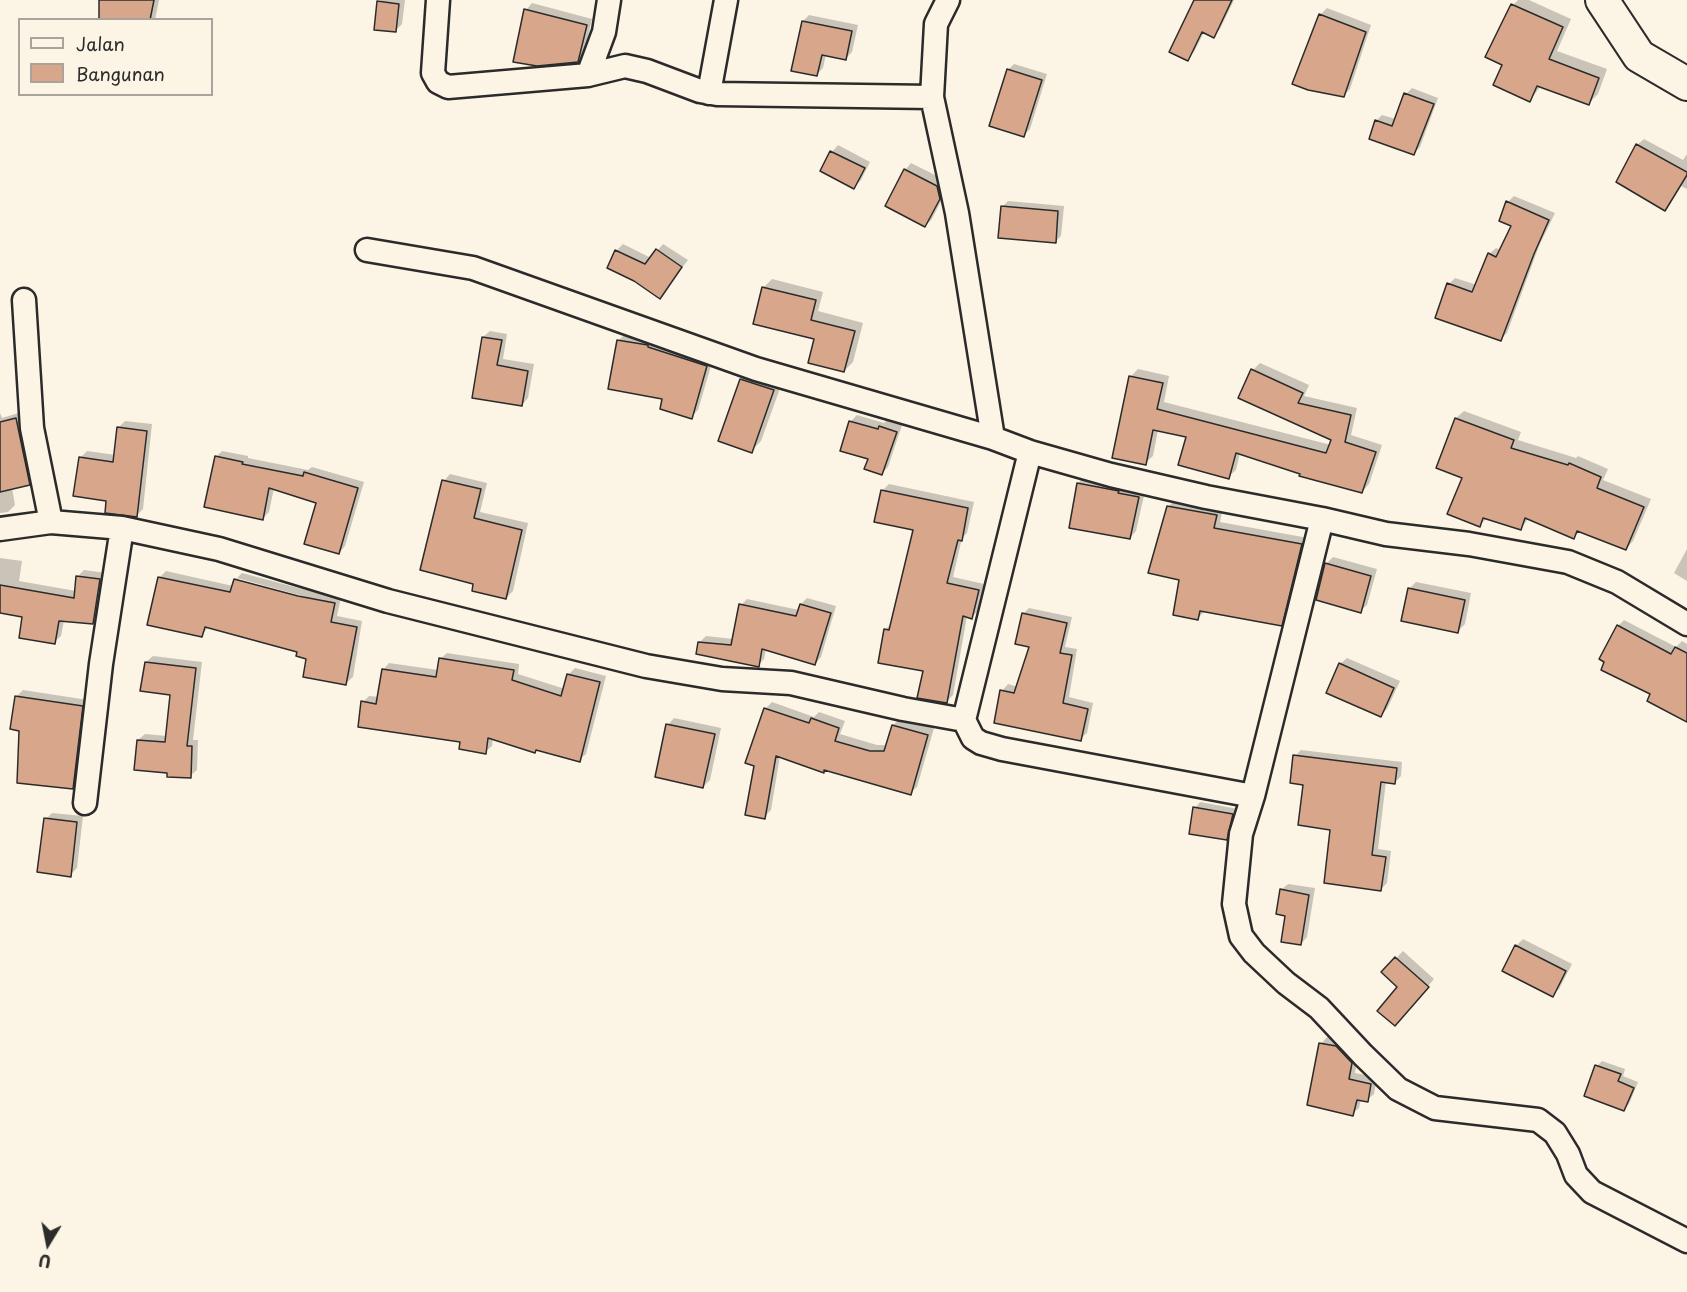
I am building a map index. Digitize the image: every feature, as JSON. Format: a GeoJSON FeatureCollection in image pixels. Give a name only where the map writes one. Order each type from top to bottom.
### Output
{"type":"FeatureCollection","features":[{"type":"Feature","properties":{"kind":"street"},"geometry":{"type":"LineString","coordinates":[[438,0],[433,73],[438,81],[448,87],[588,75],[625,66],[647,71],[709,93],[932,97]]}},
{"type":"Feature","properties":{"kind":"street"},"geometry":{"type":"LineString","coordinates":[[588,75],[604,32],[609,0]]}},
{"type":"Feature","properties":{"kind":"street"},"geometry":{"type":"LineString","coordinates":[[709,93],[726,0]]}},
{"type":"Feature","properties":{"kind":"street"},"geometry":{"type":"LineString","coordinates":[[948,0],[936,24],[932,97],[959,224],[993,438]]}},
{"type":"Feature","properties":{"kind":"street"},"geometry":{"type":"LineString","coordinates":[[1602,0],[1640,56],[1687,84]]}},
{"type":"Feature","properties":{"kind":"street"},"geometry":{"type":"LineString","coordinates":[[368,250],[473,268],[756,369],[1111,475],[1386,534],[1469,544],[1568,562],[1617,582],[1687,624]]}},
{"type":"Feature","properties":{"kind":"street"},"geometry":{"type":"LineString","coordinates":[[24,300],[33,428],[51,522]]}},
{"type":"Feature","properties":{"kind":"street"},"geometry":{"type":"LineString","coordinates":[[1030,452],[964,720],[973,738],[981,743],[1002,749],[1253,796]]}},
{"type":"Feature","properties":{"kind":"street"},"geometry":{"type":"LineString","coordinates":[[1322,519],[1253,796],[1241,834],[1234,904],[1241,936],[1254,953],[1286,983],[1320,1008],[1398,1089],[1435,1108],[1538,1120],[1555,1133],[1568,1154],[1576,1175],[1592,1192],[1687,1241]]}},
{"type":"Feature","properties":{"kind":"street"},"geometry":{"type":"LineString","coordinates":[[0,529],[51,522],[122,528],[219,549],[388,601],[646,666],[722,679],[792,683],[903,709],[964,720]]}},
{"type":"Feature","properties":{"kind":"street"},"geometry":{"type":"LineString","coordinates":[[85,802],[101,664],[122,528]]}},
{"type":"Feature","properties":{"kind":"building"},"geometry":{"type":"Polygon","coordinates":[[[99,0],[154,0],[150,18],[99,18],[99,0]]]}},
{"type":"Feature","properties":{"kind":"building"},"geometry":{"type":"Polygon","coordinates":[[[1194,0],[1232,0],[1214,38],[1202,32],[1188,61],[1169,52],[1194,0]]]}},
{"type":"Feature","properties":{"kind":"building"},"geometry":{"type":"Polygon","coordinates":[[[377,1],[399,4],[396,32],[374,30],[377,1]]]}},
{"type":"Feature","properties":{"kind":"building"},"geometry":{"type":"Polygon","coordinates":[[[1511,4],[1563,27],[1549,59],[1599,78],[1589,105],[1537,86],[1530,102],[1493,85],[1502,65],[1485,57],[1511,4]]]}},
{"type":"Feature","properties":{"kind":"building"},"geometry":{"type":"Polygon","coordinates":[[[524,9],[587,25],[578,62],[537,66],[513,62],[524,9]]]}},
{"type":"Feature","properties":{"kind":"building"},"geometry":{"type":"Polygon","coordinates":[[[1319,14],[1366,32],[1344,97],[1308,90],[1292,84],[1319,14]]]}},
{"type":"Feature","properties":{"kind":"building"},"geometry":{"type":"Polygon","coordinates":[[[802,21],[852,31],[846,60],[822,55],[817,76],[791,71],[802,21]]]}},
{"type":"Feature","properties":{"kind":"building"},"geometry":{"type":"Polygon","coordinates":[[[1007,69],[1042,80],[1024,137],[989,126],[1007,69]]]}},
{"type":"Feature","properties":{"kind":"building"},"geometry":{"type":"Polygon","coordinates":[[[1404,93],[1434,104],[1414,155],[1369,139],[1375,120],[1392,126],[1404,93]]]}},
{"type":"Feature","properties":{"kind":"building"},"geometry":{"type":"Polygon","coordinates":[[[1636,144],[1687,172],[1665,211],[1616,182],[1636,144]]]}},
{"type":"Feature","properties":{"kind":"building"},"geometry":{"type":"Polygon","coordinates":[[[830,151],[865,168],[854,189],[820,171],[830,151]]]}},
{"type":"Feature","properties":{"kind":"building"},"geometry":{"type":"Polygon","coordinates":[[[904,169],[937,186],[940,199],[925,227],[885,206],[904,169]]]}},
{"type":"Feature","properties":{"kind":"building"},"geometry":{"type":"Polygon","coordinates":[[[1506,201],[1549,220],[1501,341],[1435,318],[1447,283],[1472,292],[1488,253],[1496,257],[1511,226],[1499,221],[1506,201]]]}},
{"type":"Feature","properties":{"kind":"building"},"geometry":{"type":"Polygon","coordinates":[[[1001,206],[1058,211],[1056,243],[998,238],[1001,206]]]}},
{"type":"Feature","properties":{"kind":"building"},"geometry":{"type":"Polygon","coordinates":[[[656,249],[682,267],[660,299],[634,281],[607,268],[615,250],[645,264],[656,249]]]}},
{"type":"Feature","properties":{"kind":"building"},"geometry":{"type":"Polygon","coordinates":[[[762,287],[816,300],[811,320],[855,331],[844,372],[808,363],[814,339],[753,324],[762,287]]]}},
{"type":"Feature","properties":{"kind":"building"},"geometry":{"type":"Polygon","coordinates":[[[482,337],[502,340],[497,365],[528,371],[522,406],[472,398],[482,337]]]}},
{"type":"Feature","properties":{"kind":"building"},"geometry":{"type":"Polygon","coordinates":[[[617,340],[648,345],[648,347],[707,366],[692,419],[660,409],[662,399],[608,389],[617,340]]]}},
{"type":"Feature","properties":{"kind":"building"},"geometry":{"type":"Polygon","coordinates":[[[1251,369],[1303,393],[1298,403],[1351,415],[1345,442],[1376,452],[1362,493],[1299,476],[1300,474],[1236,453],[1229,479],[1178,465],[1186,437],[1153,430],[1146,465],[1112,458],[1129,376],[1163,383],[1157,409],[1326,453],[1331,440],[1238,398],[1251,369]]]}},
{"type":"Feature","properties":{"kind":"building"},"geometry":{"type":"Polygon","coordinates":[[[740,379],[774,390],[752,453],[718,441],[740,379]]]}},
{"type":"Feature","properties":{"kind":"building"},"geometry":{"type":"Polygon","coordinates":[[[16,418],[30,485],[0,492],[0,422],[16,418]]]}},
{"type":"Feature","properties":{"kind":"building"},"geometry":{"type":"Polygon","coordinates":[[[1455,418],[1514,440],[1511,448],[1568,465],[1569,463],[1601,477],[1597,488],[1644,507],[1626,550],[1577,531],[1574,539],[1525,518],[1521,530],[1483,518],[1480,527],[1447,514],[1462,478],[1436,468],[1455,418]]]}},
{"type":"Feature","properties":{"kind":"building"},"geometry":{"type":"Polygon","coordinates":[[[849,421],[878,429],[879,426],[897,432],[882,475],[864,469],[868,459],[840,451],[849,421]]]}},
{"type":"Feature","properties":{"kind":"building"},"geometry":{"type":"Polygon","coordinates":[[[117,427],[147,431],[137,517],[105,513],[106,501],[73,496],[79,457],[113,462],[117,427]]]}},
{"type":"Feature","properties":{"kind":"building"},"geometry":{"type":"Polygon","coordinates":[[[215,456],[243,462],[242,464],[303,476],[304,472],[358,488],[339,554],[304,544],[316,503],[269,488],[263,520],[204,507],[215,456]]]}},
{"type":"Feature","properties":{"kind":"building"},"geometry":{"type":"Polygon","coordinates":[[[442,480],[481,489],[474,518],[522,530],[506,599],[472,591],[473,584],[420,570],[442,480]]]}},
{"type":"Feature","properties":{"kind":"building"},"geometry":{"type":"Polygon","coordinates":[[[1077,483],[1139,497],[1130,539],[1069,528],[1077,483]]]}},
{"type":"Feature","properties":{"kind":"building"},"geometry":{"type":"Polygon","coordinates":[[[881,490],[968,508],[962,541],[958,540],[947,583],[979,590],[972,619],[963,616],[947,703],[917,698],[923,671],[878,663],[884,629],[889,630],[913,530],[874,522],[881,490]]]}},
{"type":"Feature","properties":{"kind":"building"},"geometry":{"type":"Polygon","coordinates":[[[1167,506],[1217,515],[1214,528],[1302,544],[1282,626],[1200,611],[1198,620],[1173,615],[1179,580],[1148,573],[1167,506]]]}},
{"type":"Feature","properties":{"kind":"building"},"geometry":{"type":"Polygon","coordinates":[[[1325,563],[1371,576],[1361,613],[1316,600],[1325,563]]]}},
{"type":"Feature","properties":{"kind":"building"},"geometry":{"type":"Polygon","coordinates":[[[76,576],[100,579],[93,624],[59,621],[55,644],[19,638],[22,617],[0,613],[0,585],[74,598],[76,576]]]}},
{"type":"Feature","properties":{"kind":"building"},"geometry":{"type":"Polygon","coordinates":[[[158,577],[230,592],[234,579],[335,603],[331,622],[357,627],[346,685],[303,677],[306,659],[296,656],[297,652],[205,627],[202,637],[147,625],[158,577]]]}},
{"type":"Feature","properties":{"kind":"building"},"geometry":{"type":"Polygon","coordinates":[[[1408,588],[1465,600],[1458,633],[1401,621],[1408,588]]]}},
{"type":"Feature","properties":{"kind":"building"},"geometry":{"type":"Polygon","coordinates":[[[739,604],[796,616],[800,604],[831,613],[815,665],[762,649],[759,667],[696,654],[698,642],[731,645],[739,604]]]}},
{"type":"Feature","properties":{"kind":"building"},"geometry":{"type":"Polygon","coordinates":[[[1022,613],[1067,623],[1060,653],[1072,655],[1063,703],[1088,709],[1081,741],[994,723],[1000,690],[1014,693],[1029,647],[1015,644],[1022,613]]]}},
{"type":"Feature","properties":{"kind":"building"},"geometry":{"type":"Polygon","coordinates":[[[1617,625],[1671,654],[1675,647],[1687,653],[1687,722],[1647,701],[1650,694],[1601,670],[1604,662],[1599,659],[1617,625]]]}},
{"type":"Feature","properties":{"kind":"building"},"geometry":{"type":"Polygon","coordinates":[[[439,658],[514,670],[512,680],[561,696],[567,674],[600,682],[580,762],[536,750],[535,753],[488,738],[486,754],[459,749],[460,742],[358,727],[361,701],[376,704],[382,669],[436,677],[439,658]]]}},
{"type":"Feature","properties":{"kind":"building"},"geometry":{"type":"Polygon","coordinates":[[[145,662],[196,668],[187,746],[192,746],[191,778],[167,777],[167,773],[134,770],[137,740],[165,742],[170,695],[140,691],[145,662]]]}},
{"type":"Feature","properties":{"kind":"building"},"geometry":{"type":"Polygon","coordinates":[[[1339,663],[1394,688],[1381,717],[1326,693],[1339,663]]]}},
{"type":"Feature","properties":{"kind":"building"},"geometry":{"type":"Polygon","coordinates":[[[15,696],[83,706],[73,789],[17,783],[19,731],[10,729],[15,696]]]}},
{"type":"Feature","properties":{"kind":"building"},"geometry":{"type":"Polygon","coordinates":[[[764,708],[809,723],[811,718],[839,728],[835,741],[870,751],[884,751],[892,725],[928,735],[911,795],[824,770],[824,773],[776,756],[765,819],[745,815],[754,766],[745,763],[764,708]]]}},
{"type":"Feature","properties":{"kind":"building"},"geometry":{"type":"Polygon","coordinates":[[[666,724],[715,734],[703,788],[655,777],[666,724]]]}},
{"type":"Feature","properties":{"kind":"building"},"geometry":{"type":"Polygon","coordinates":[[[1293,755],[1397,768],[1395,784],[1381,782],[1372,855],[1386,857],[1381,891],[1324,883],[1330,830],[1298,825],[1303,785],[1290,783],[1293,755]]]}},
{"type":"Feature","properties":{"kind":"building"},"geometry":{"type":"Polygon","coordinates":[[[1193,807],[1233,814],[1227,840],[1189,834],[1193,807]]]}},
{"type":"Feature","properties":{"kind":"building"},"geometry":{"type":"Polygon","coordinates":[[[44,818],[77,822],[71,877],[37,872],[44,818]]]}},
{"type":"Feature","properties":{"kind":"building"},"geometry":{"type":"Polygon","coordinates":[[[1280,889],[1309,895],[1301,945],[1281,942],[1285,916],[1276,914],[1280,889]]]}},
{"type":"Feature","properties":{"kind":"building"},"geometry":{"type":"Polygon","coordinates":[[[1515,945],[1566,971],[1553,997],[1502,971],[1515,945]]]}},
{"type":"Feature","properties":{"kind":"building"},"geometry":{"type":"Polygon","coordinates":[[[1395,957],[1429,987],[1395,1026],[1377,1011],[1397,987],[1381,972],[1395,957]]]}},
{"type":"Feature","properties":{"kind":"building"},"geometry":{"type":"Polygon","coordinates":[[[1319,1043],[1336,1046],[1352,1063],[1349,1079],[1371,1084],[1368,1102],[1357,1100],[1353,1116],[1307,1105],[1319,1043]]]}},
{"type":"Feature","properties":{"kind":"building"},"geometry":{"type":"Polygon","coordinates":[[[1595,1065],[1621,1074],[1618,1081],[1634,1088],[1624,1111],[1584,1096],[1595,1065]]]}}]}
